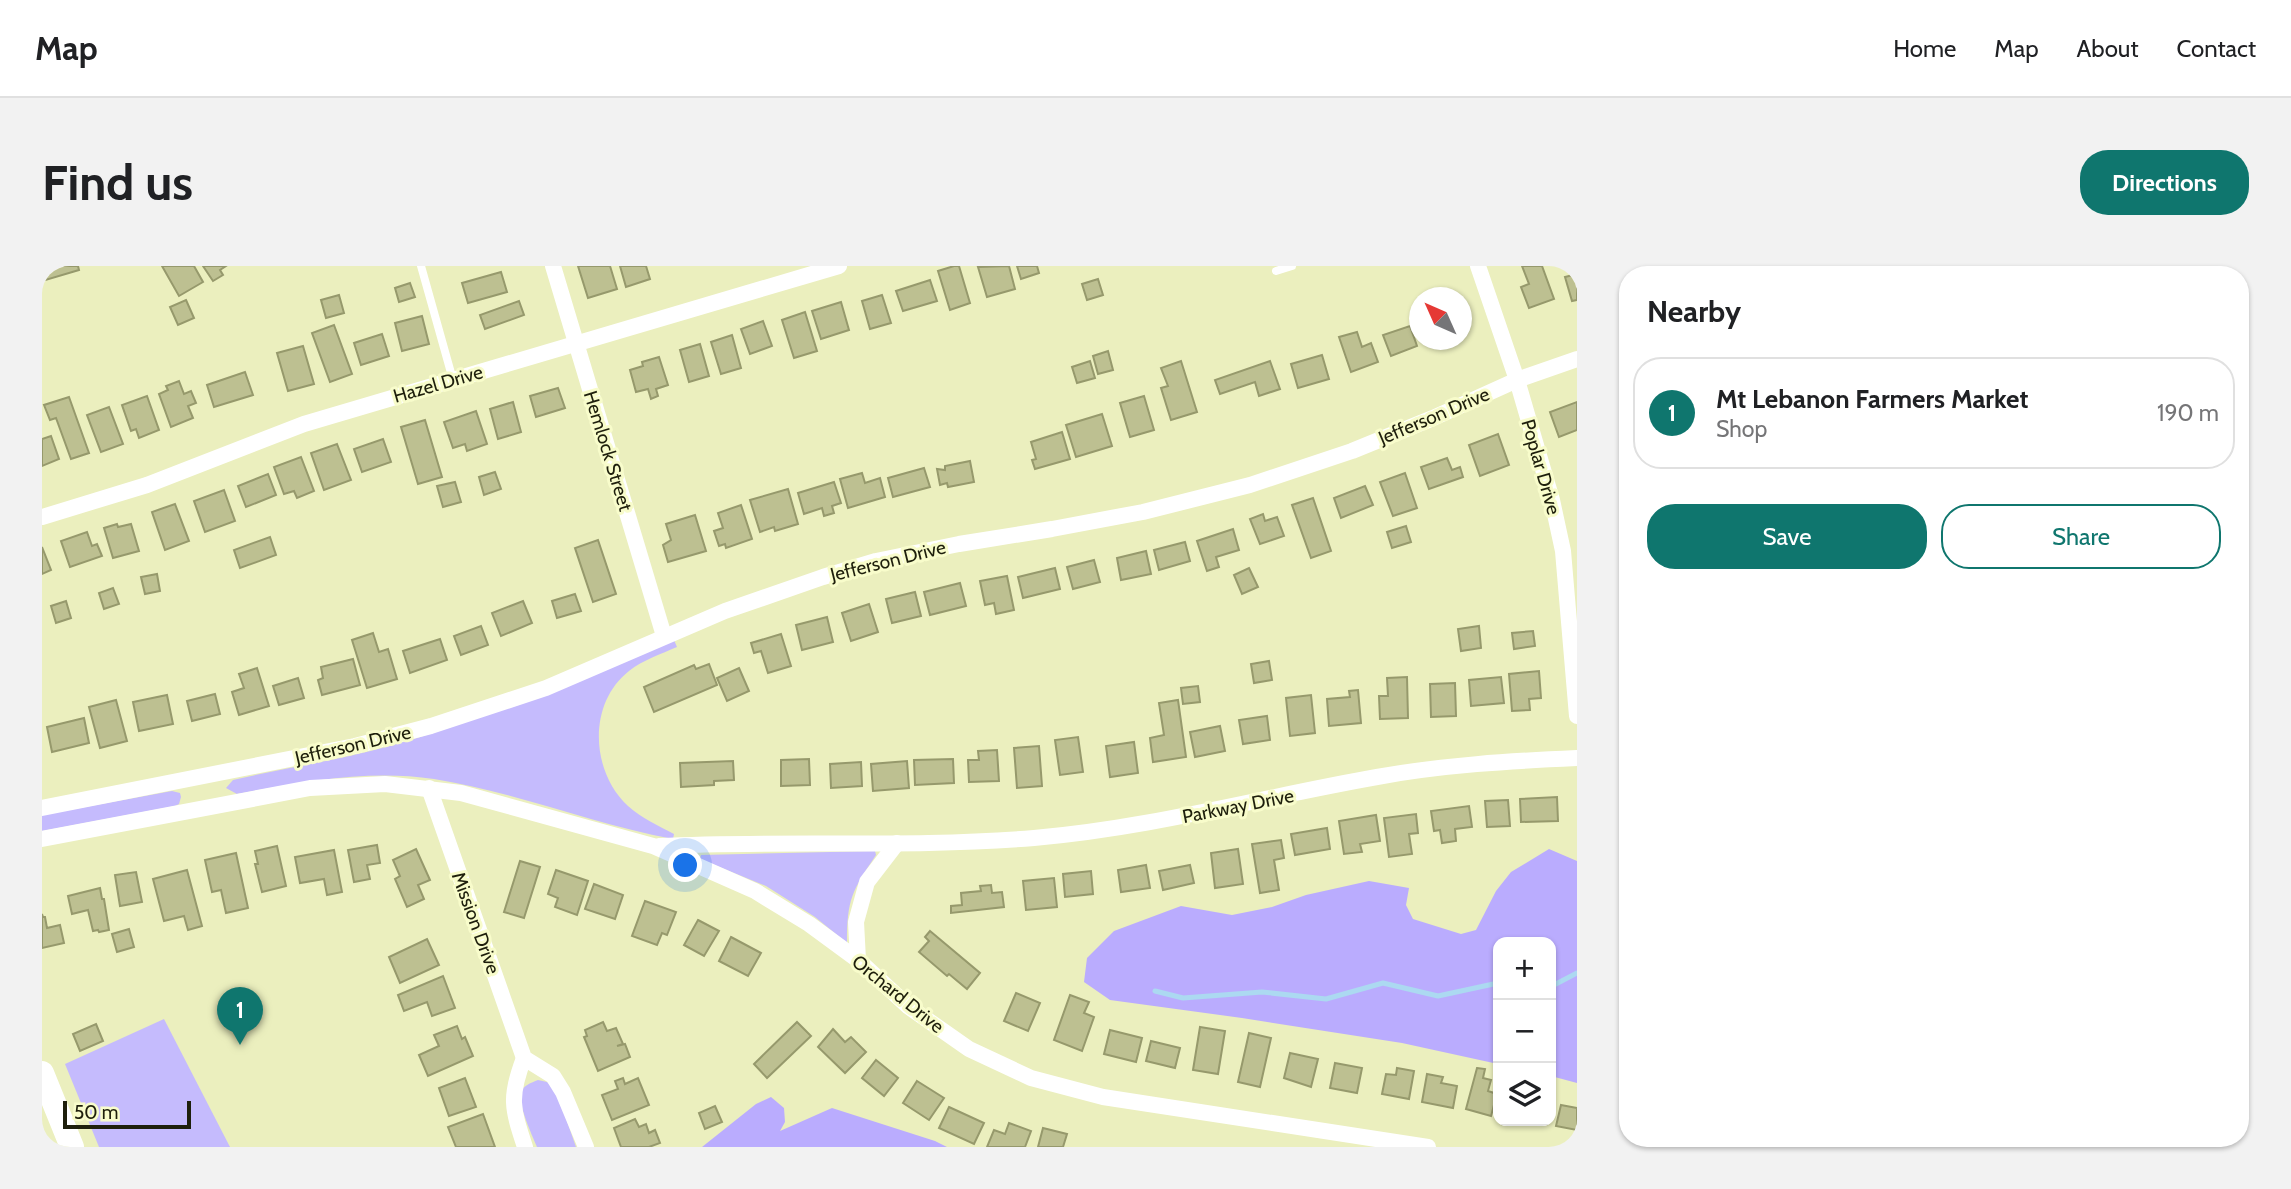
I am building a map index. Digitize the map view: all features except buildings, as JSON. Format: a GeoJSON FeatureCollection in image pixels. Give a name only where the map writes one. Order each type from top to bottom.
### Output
{"type":"FeatureCollection","features":[{"type":"Feature","properties":{"kind":"main road"},"geometry":{"type":"LineString","coordinates":[[42,1073],[72,1147]]}},
{"type":"Feature","properties":{"kind":"street","name":"Hemlock Street"},"geometry":{"type":"LineString","coordinates":[[553,266],[664,636]]}},
{"type":"Feature","properties":{"kind":"street","name":"Hazel Drive"},"geometry":{"type":"LineString","coordinates":[[42,517],[146,485],[304,424],[839,266]]}},
{"type":"Feature","properties":{"kind":"street","name":"Poplar Drive"},"geometry":{"type":"LineString","coordinates":[[1478,266],[1517,380],[1552,500],[1563,551],[1577,716]]}},
{"type":"Feature","properties":{"kind":"street","name":"Jefferson Drive"},"geometry":{"type":"LineString","coordinates":[[42,808],[355,747],[431,726],[546,688],[664,636],[767,595],[876,561],[1143,512],[1250,485],[1352,451],[1517,380],[1577,359]]}},
{"type":"Feature","properties":{"kind":"street","name":"Parkway Drive"},"geometry":{"type":"LineString","coordinates":[[653,846],[897,843],[1034,838],[1158,822],[1377,777],[1478,763],[1577,758]]}},
{"type":"Feature","properties":{"kind":"street"},"geometry":{"type":"LineString","coordinates":[[202,777],[208,807]]}},
{"type":"Feature","properties":{"kind":"street","name":"Jefferson Drive"},"geometry":{"type":"LineString","coordinates":[[42,839],[310,788],[385,784],[429,788]]}},
{"type":"Feature","properties":{"kind":"street","name":"Orchard Drive"},"geometry":{"type":"LineString","coordinates":[[429,788],[461,793],[653,846],[755,891],[809,924],[858,960],[909,1007],[969,1049],[1031,1078],[1103,1097],[1429,1147]]}},
{"type":"Feature","properties":{"kind":"street","name":"Mission Drive"},"geometry":{"type":"LineString","coordinates":[[429,788],[524,1058]]}},
{"type":"Feature","properties":{"kind":"street"},"geometry":{"type":"LineString","coordinates":[[858,960],[856,922],[867,882],[897,843]]}},
{"type":"Feature","properties":{"kind":"street"},"geometry":{"type":"LineString","coordinates":[[525,1147],[513,1113],[514,1083],[524,1058],[553,1076],[563,1092],[586,1147]]}},
{"type":"Feature","properties":{"kind":"lane"},"geometry":{"type":"LineString","coordinates":[[421,266],[453,380]]}},
{"type":"Feature","properties":{"kind":"lane"},"geometry":{"type":"LineString","coordinates":[[1276,271],[1292,266]]}},
{"type":"Feature","properties":{"kind":"shaded area"},"geometry":{"type":"Polygon","coordinates":[[[674,640],[677,647],[634,667],[615,685],[600,719],[599,738],[601,757],[616,792],[628,806],[650,822],[674,834],[673,839],[495,792],[409,776],[360,776],[310,781],[237,794],[226,788],[233,780],[371,751],[426,735],[498,711],[674,640]]]}},
{"type":"Feature","properties":{"kind":"shaded area"},"geometry":{"type":"Polygon","coordinates":[[[172,791],[180,793],[181,797],[179,804],[175,806],[42,831],[42,815],[172,791]]]}},
{"type":"Feature","properties":{"kind":"shaded area"},"geometry":{"type":"Polygon","coordinates":[[[1549,849],[1577,861],[1577,1083],[1556,1077],[1556,937],[1493,937],[1493,1063],[1402,1043],[1110,1000],[1084,982],[1087,958],[1114,931],[1181,906],[1232,915],[1369,881],[1409,888],[1406,905],[1413,919],[1461,934],[1476,930],[1496,891],[1511,872],[1549,849]]]}},
{"type":"Feature","properties":{"kind":"shaded area"},"geometry":{"type":"Polygon","coordinates":[[[875,851],[876,855],[852,896],[847,943],[815,917],[766,886],[700,859],[701,855],[875,851]]]}},
{"type":"Feature","properties":{"kind":"shaded area"},"geometry":{"type":"Polygon","coordinates":[[[164,1019],[230,1147],[99,1147],[65,1064],[164,1019]]]}},
{"type":"Feature","properties":{"kind":"shaded area"},"geometry":{"type":"Polygon","coordinates":[[[538,1080],[547,1082],[556,1090],[576,1147],[537,1147],[526,1120],[521,1093],[524,1088],[538,1080]]]}},
{"type":"Feature","properties":{"kind":"shaded area"},"geometry":{"type":"Polygon","coordinates":[[[771,1097],[784,1108],[785,1122],[780,1131],[832,1108],[947,1147],[702,1147],[756,1104],[771,1097]]]}},
{"type":"Feature","properties":{"kind":"waterway"},"geometry":{"type":"LineString","coordinates":[[1556,984],[1577,973]]}},
{"type":"Feature","properties":{"kind":"waterway"},"geometry":{"type":"LineString","coordinates":[[1155,991],[1183,998],[1262,992],[1326,999],[1383,983],[1438,996],[1493,984]]}},
{"type":"Feature","properties":{"kind":"place","name":"Mt Lebanon Farmers Market"},"geometry":{"type":"Point","coordinates":[240,1045]}}]}
